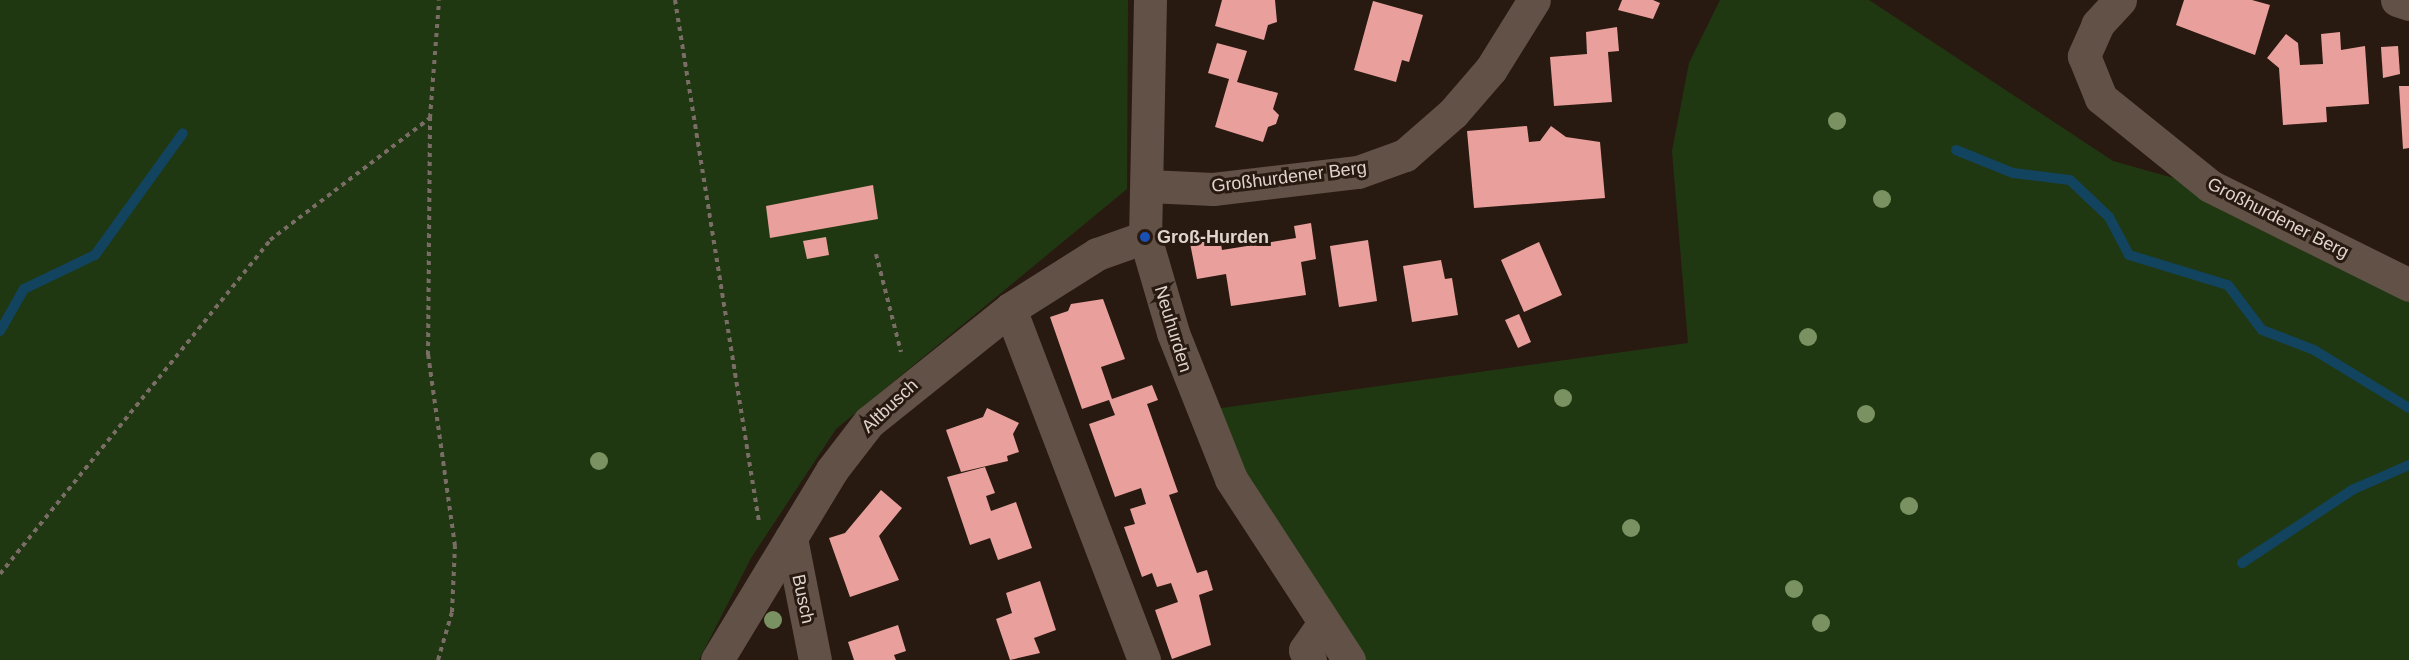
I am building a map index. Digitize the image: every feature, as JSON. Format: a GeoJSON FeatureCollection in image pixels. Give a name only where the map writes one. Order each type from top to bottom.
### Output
{"type":"FeatureCollection","features":[{"type":"Feature","properties":{"kind":"street","name":"Neuhurden"},"geometry":{"type":"LineString","coordinates":[[1150,0],[1148,186],[1145,237],[1205,423],[1231,480],[1349,660]]}},
{"type":"Feature","properties":{"kind":"street","name":"Großhurdener Berg"},"geometry":{"type":"LineString","coordinates":[[1148,186],[1213,189],[1358,172],[1406,155],[1453,113],[1491,69],[1534,0]]}},
{"type":"Feature","properties":{"kind":"street","name":"Großhurdener Berg"},"geometry":{"type":"LineString","coordinates":[[2120,0],[2098,24],[2084,56],[2101,98],[2210,186],[2409,285]]}},
{"type":"Feature","properties":{"kind":"street"},"geometry":{"type":"LineString","coordinates":[[2397,0],[2409,4]]}},
{"type":"Feature","properties":{"kind":"street","name":"Altbusch"},"geometry":{"type":"LineString","coordinates":[[717,660],[769,570],[868,422],[910,384],[1010,309],[1097,254],[1145,237]]}},
{"type":"Feature","properties":{"kind":"street"},"geometry":{"type":"LineString","coordinates":[[1010,309],[1144,660]]}},
{"type":"Feature","properties":{"kind":"street","name":"Busch"},"geometry":{"type":"LineString","coordinates":[[790,538],[816,660]]}},
{"type":"Feature","properties":{"kind":"street"},"geometry":{"type":"LineString","coordinates":[[1310,660],[1305,650],[1323,623]]}},
{"type":"Feature","properties":{"kind":"path"},"geometry":{"type":"LineString","coordinates":[[438,660],[452,612],[455,546],[428,355],[430,118],[439,0]]}},
{"type":"Feature","properties":{"kind":"path"},"geometry":{"type":"LineString","coordinates":[[675,0],[769,570]]}},
{"type":"Feature","properties":{"kind":"path"},"geometry":{"type":"LineString","coordinates":[[0,574],[270,240],[430,118]]}},
{"type":"Feature","properties":{"kind":"path"},"geometry":{"type":"LineString","coordinates":[[876,254],[910,384]]}},
{"type":"Feature","properties":{"kind":"green space"},"geometry":{"type":"Polygon","coordinates":[[[0,0],[1128,0],[1127,189],[836,429],[751,558],[699,660],[0,660],[0,0]]]}},
{"type":"Feature","properties":{"kind":"green space"},"geometry":{"type":"Polygon","coordinates":[[[1720,0],[1869,0],[2113,161],[2209,188],[2409,287],[2409,660],[1349,660],[1200,411],[1688,343],[1672,151],[1689,63],[1720,0]]]}},
{"type":"Feature","properties":{"kind":"building"},"geometry":{"type":"Polygon","coordinates":[[[1222,0],[1275,0],[1277,22],[1268,25],[1264,40],[1215,26],[1222,0]]]}},
{"type":"Feature","properties":{"kind":"building"},"geometry":{"type":"Polygon","coordinates":[[[1622,0],[1653,0],[1660,3],[1653,19],[1618,10],[1622,0]]]}},
{"type":"Feature","properties":{"kind":"building"},"geometry":{"type":"Polygon","coordinates":[[[2184,0],[2252,0],[2270,5],[2255,55],[2176,25],[2184,0]]]}},
{"type":"Feature","properties":{"kind":"building"},"geometry":{"type":"Polygon","coordinates":[[[1373,1],[1423,15],[1409,62],[1402,60],[1396,82],[1354,70],[1373,1]]]}},
{"type":"Feature","properties":{"kind":"building"},"geometry":{"type":"Polygon","coordinates":[[[1617,27],[1619,51],[1608,52],[1612,102],[1554,106],[1550,57],[1587,54],[1586,32],[1617,27]]]}},
{"type":"Feature","properties":{"kind":"building"},"geometry":{"type":"Polygon","coordinates":[[[2340,32],[2341,50],[2365,46],[2369,104],[2326,107],[2327,122],[2283,125],[2279,68],[2267,58],[2286,34],[2298,43],[2300,65],[2323,64],[2321,34],[2340,32]]]}},
{"type":"Feature","properties":{"kind":"building"},"geometry":{"type":"Polygon","coordinates":[[[1217,43],[1247,51],[1237,82],[1278,93],[1273,109],[1279,115],[1276,124],[1268,127],[1263,142],[1215,127],[1229,79],[1208,73],[1217,43]]]}},
{"type":"Feature","properties":{"kind":"building"},"geometry":{"type":"Polygon","coordinates":[[[2398,46],[2400,74],[2383,78],[2381,47],[2398,46]]]}},
{"type":"Feature","properties":{"kind":"building"},"geometry":{"type":"Polygon","coordinates":[[[2399,86],[2409,86],[2409,148],[2403,149],[2399,86]]]}},
{"type":"Feature","properties":{"kind":"building"},"geometry":{"type":"Polygon","coordinates":[[[1527,126],[1529,142],[1540,141],[1551,126],[1566,137],[1600,142],[1605,198],[1474,208],[1467,131],[1527,126]]]}},
{"type":"Feature","properties":{"kind":"building"},"geometry":{"type":"Polygon","coordinates":[[[873,185],[878,219],[770,238],[766,206],[873,185]]]}},
{"type":"Feature","properties":{"kind":"building"},"geometry":{"type":"Polygon","coordinates":[[[1311,223],[1316,259],[1301,262],[1306,295],[1231,306],[1226,274],[1197,279],[1190,243],[1220,238],[1222,250],[1296,238],[1294,226],[1311,223]]]}},
{"type":"Feature","properties":{"kind":"building"},"geometry":{"type":"Polygon","coordinates":[[[826,237],[829,255],[807,259],[803,241],[826,237]]]}},
{"type":"Feature","properties":{"kind":"building"},"geometry":{"type":"Polygon","coordinates":[[[1368,240],[1377,301],[1339,307],[1330,246],[1368,240]]]}},
{"type":"Feature","properties":{"kind":"building"},"geometry":{"type":"Polygon","coordinates":[[[1539,242],[1562,295],[1524,312],[1501,260],[1539,242]]]}},
{"type":"Feature","properties":{"kind":"building"},"geometry":{"type":"Polygon","coordinates":[[[1441,260],[1445,279],[1452,278],[1458,315],[1412,322],[1403,266],[1441,260]]]}},
{"type":"Feature","properties":{"kind":"building"},"geometry":{"type":"Polygon","coordinates":[[[1103,299],[1125,359],[1101,367],[1112,399],[1152,385],[1158,400],[1147,404],[1178,492],[1169,495],[1197,573],[1207,570],[1213,590],[1199,595],[1211,645],[1172,659],[1155,610],[1178,602],[1171,583],[1157,587],[1152,573],[1142,577],[1124,527],[1135,524],[1130,509],[1146,504],[1141,488],[1115,497],[1089,424],[1115,415],[1109,400],[1082,409],[1050,317],[1068,311],[1071,304],[1103,299]]]}},
{"type":"Feature","properties":{"kind":"building"},"geometry":{"type":"Polygon","coordinates":[[[1519,314],[1531,342],[1518,348],[1505,320],[1519,314]]]}},
{"type":"Feature","properties":{"kind":"building"},"geometry":{"type":"Polygon","coordinates":[[[987,408],[1019,423],[1013,434],[1019,452],[1007,456],[1008,461],[961,472],[946,430],[983,417],[987,408]]]}},
{"type":"Feature","properties":{"kind":"building"},"geometry":{"type":"Polygon","coordinates":[[[985,467],[995,493],[986,496],[991,511],[1016,502],[1032,548],[998,560],[990,538],[970,545],[947,477],[985,467]]]}},
{"type":"Feature","properties":{"kind":"building"},"geometry":{"type":"Polygon","coordinates":[[[881,490],[902,508],[879,536],[899,580],[850,597],[829,538],[845,533],[881,490]]]}},
{"type":"Feature","properties":{"kind":"building"},"geometry":{"type":"Polygon","coordinates":[[[1040,581],[1056,630],[1034,638],[1040,653],[1010,660],[996,619],[1012,613],[1006,593],[1040,581]]]}},
{"type":"Feature","properties":{"kind":"building"},"geometry":{"type":"Polygon","coordinates":[[[898,625],[906,651],[894,655],[896,660],[854,660],[848,642],[898,625]]]}},
{"type":"Feature","properties":{"kind":"waterway"},"geometry":{"type":"LineString","coordinates":[[0,331],[24,289],[95,255],[183,133]]}},
{"type":"Feature","properties":{"kind":"waterway"},"geometry":{"type":"LineString","coordinates":[[1956,150],[2013,173],[2070,180],[2109,217],[2129,255],[2228,285],[2262,330],[2314,350],[2409,408]]}},
{"type":"Feature","properties":{"kind":"waterway"},"geometry":{"type":"LineString","coordinates":[[2242,563],[2354,489],[2409,465]]}},
{"type":"Feature","properties":{"kind":"place","name":"Groß-Hurden"},"geometry":{"type":"Point","coordinates":[1145,237]}}]}
